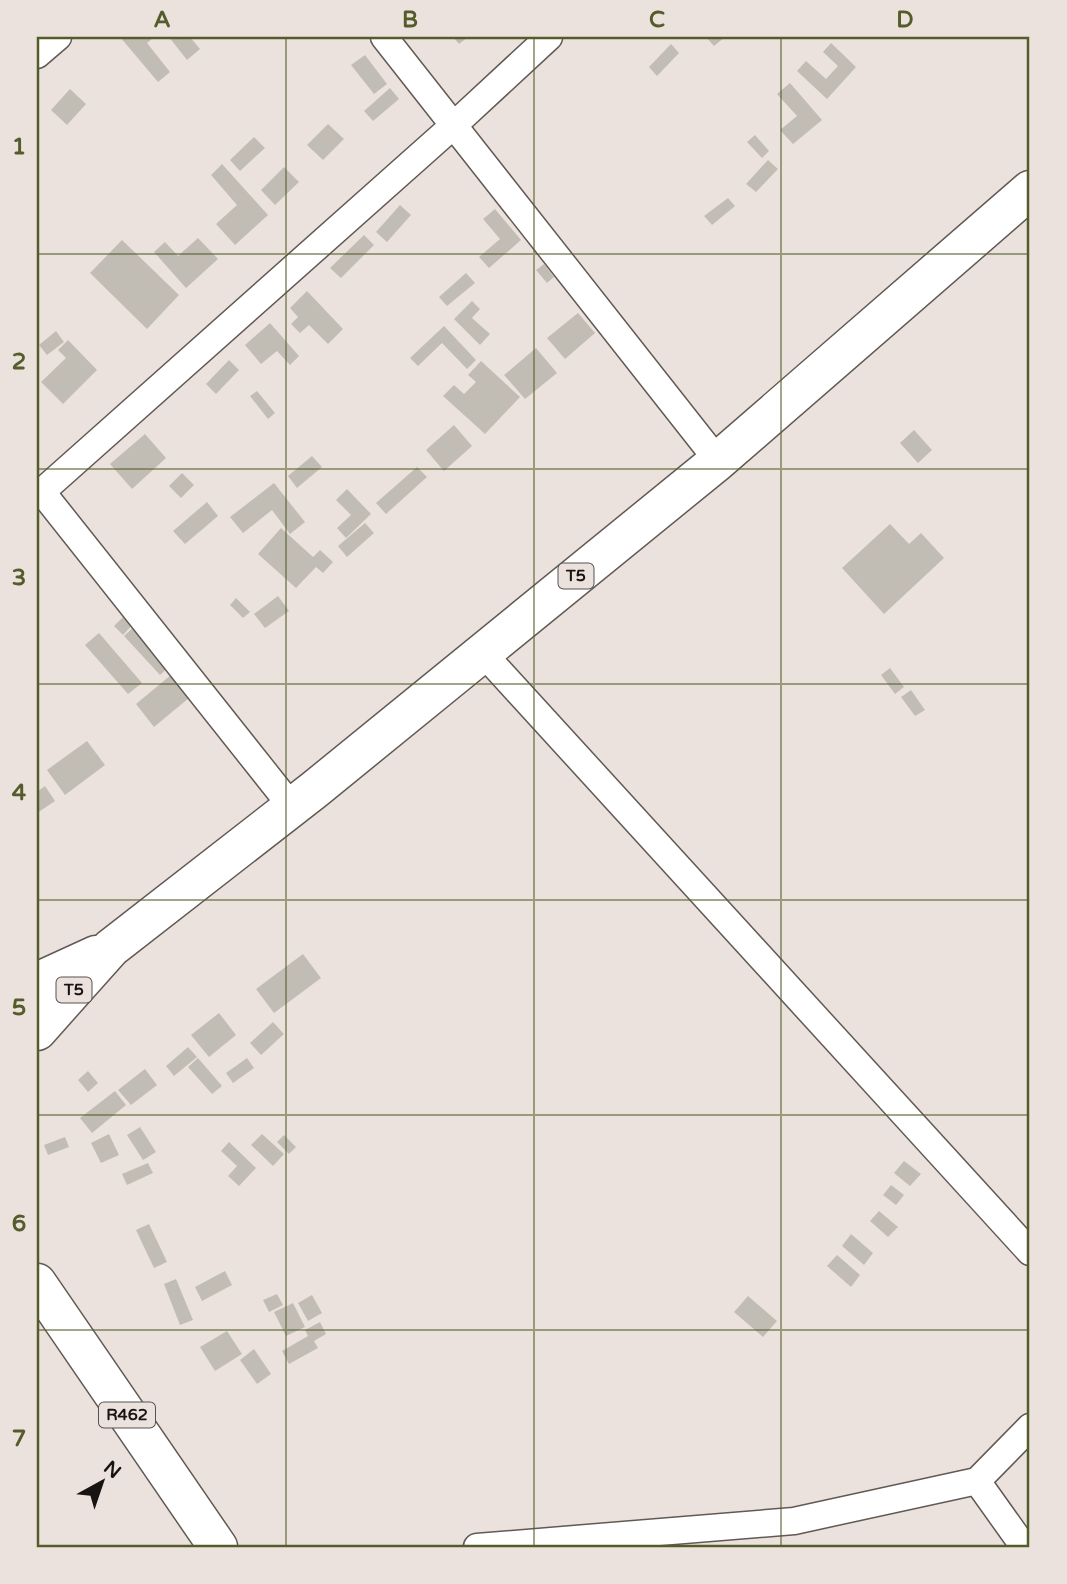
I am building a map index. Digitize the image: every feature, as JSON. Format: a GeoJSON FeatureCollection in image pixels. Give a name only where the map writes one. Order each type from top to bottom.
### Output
{"type":"FeatureCollection","features":[{"type":"Feature","properties":{"kind":"main road","name":"T5"},"geometry":{"type":"LineString","coordinates":[[37,1031],[111,948],[292,807],[718,461],[1030,190]]}},
{"type":"Feature","properties":{"kind":"main road","name":"T5"},"geometry":{"type":"LineString","coordinates":[[37,982],[111,948]]}},
{"type":"Feature","properties":{"kind":"main road","name":"R462"},"geometry":{"type":"LineString","coordinates":[[37,1283],[218,1547]]}},
{"type":"Feature","properties":{"kind":"street"},"geometry":{"type":"LineString","coordinates":[[37,55],[58,37]]}},
{"type":"Feature","properties":{"kind":"street"},"geometry":{"type":"LineString","coordinates":[[384,37],[718,461]]}},
{"type":"Feature","properties":{"kind":"street"},"geometry":{"type":"LineString","coordinates":[[292,807],[42,483],[454,125],[549,37]]}},
{"type":"Feature","properties":{"kind":"street"},"geometry":{"type":"LineString","coordinates":[[482,652],[1030,1252]]}},
{"type":"Feature","properties":{"kind":"street"},"geometry":{"type":"LineString","coordinates":[[477,1547],[793,1521],[976,1481],[1030,1427]]}},
{"type":"Feature","properties":{"kind":"street"},"geometry":{"type":"LineString","coordinates":[[976,1481],[1024,1547]]}},
{"type":"Feature","properties":{"kind":"building"},"geometry":{"type":"Polygon","coordinates":[[[120,37],[154,37],[147,43],[170,72],[158,82],[120,37]]]}},
{"type":"Feature","properties":{"kind":"building"},"geometry":{"type":"Polygon","coordinates":[[[169,37],[190,37],[200,49],[187,60],[169,37]]]}},
{"type":"Feature","properties":{"kind":"building"},"geometry":{"type":"Polygon","coordinates":[[[453,37],[468,37],[459,44],[453,37]]]}},
{"type":"Feature","properties":{"kind":"building"},"geometry":{"type":"Polygon","coordinates":[[[706,37],[725,37],[714,46],[706,37]]]}},
{"type":"Feature","properties":{"kind":"building"},"geometry":{"type":"Polygon","coordinates":[[[831,43],[856,67],[827,99],[797,71],[806,61],[826,79],[838,66],[823,52],[831,43]]]}},
{"type":"Feature","properties":{"kind":"building"},"geometry":{"type":"Polygon","coordinates":[[[671,44],[679,53],[657,76],[649,67],[671,44]]]}},
{"type":"Feature","properties":{"kind":"building"},"geometry":{"type":"Polygon","coordinates":[[[365,55],[387,84],[374,94],[351,65],[365,55]]]}},
{"type":"Feature","properties":{"kind":"building"},"geometry":{"type":"Polygon","coordinates":[[[790,83],[822,120],[793,144],[780,130],[797,116],[777,94],[790,83]]]}},
{"type":"Feature","properties":{"kind":"building"},"geometry":{"type":"Polygon","coordinates":[[[390,88],[399,99],[373,121],[364,111],[390,88]]]}},
{"type":"Feature","properties":{"kind":"building"},"geometry":{"type":"Polygon","coordinates":[[[70,89],[86,104],[67,125],[51,110],[70,89]]]}},
{"type":"Feature","properties":{"kind":"building"},"geometry":{"type":"Polygon","coordinates":[[[328,124],[344,139],[323,160],[307,145],[328,124]]]}},
{"type":"Feature","properties":{"kind":"building"},"geometry":{"type":"Polygon","coordinates":[[[755,135],[769,151],[762,158],[747,142],[755,135]]]}},
{"type":"Feature","properties":{"kind":"building"},"geometry":{"type":"Polygon","coordinates":[[[254,137],[265,148],[240,171],[230,160],[254,137]]]}},
{"type":"Feature","properties":{"kind":"building"},"geometry":{"type":"Polygon","coordinates":[[[768,160],[778,169],[756,192],[746,184],[768,160]]]}},
{"type":"Feature","properties":{"kind":"building"},"geometry":{"type":"Polygon","coordinates":[[[222,164],[268,215],[235,245],[216,224],[237,205],[211,175],[222,164]]]}},
{"type":"Feature","properties":{"kind":"building"},"geometry":{"type":"Polygon","coordinates":[[[284,167],[299,182],[275,205],[261,190],[284,167]]]}},
{"type":"Feature","properties":{"kind":"building"},"geometry":{"type":"Polygon","coordinates":[[[728,198],[735,206],[712,225],[704,216],[728,198]]]}},
{"type":"Feature","properties":{"kind":"building"},"geometry":{"type":"Polygon","coordinates":[[[400,205],[411,215],[387,242],[376,232],[400,205]]]}},
{"type":"Feature","properties":{"kind":"building"},"geometry":{"type":"Polygon","coordinates":[[[495,209],[521,240],[489,268],[479,257],[500,239],[483,219],[495,209]]]}},
{"type":"Feature","properties":{"kind":"building"},"geometry":{"type":"Polygon","coordinates":[[[364,235],[374,245],[341,278],[330,268],[364,235]]]}},
{"type":"Feature","properties":{"kind":"building"},"geometry":{"type":"Polygon","coordinates":[[[198,238],[218,259],[186,288],[154,252],[165,242],[178,256],[198,238]]]}},
{"type":"Feature","properties":{"kind":"building"},"geometry":{"type":"Polygon","coordinates":[[[122,240],[179,295],[147,329],[90,273],[122,240]]]}},
{"type":"Feature","properties":{"kind":"building"},"geometry":{"type":"Polygon","coordinates":[[[544,264],[554,277],[547,283],[536,270],[544,264]]]}},
{"type":"Feature","properties":{"kind":"building"},"geometry":{"type":"Polygon","coordinates":[[[466,273],[475,283],[447,306],[439,297],[466,273]]]}},
{"type":"Feature","properties":{"kind":"building"},"geometry":{"type":"Polygon","coordinates":[[[307,291],[343,329],[328,344],[309,325],[300,333],[291,324],[298,317],[290,308],[307,291]]]}},
{"type":"Feature","properties":{"kind":"building"},"geometry":{"type":"Polygon","coordinates":[[[472,301],[480,309],[472,318],[490,334],[480,345],[454,319],[472,301]]]}},
{"type":"Feature","properties":{"kind":"building"},"geometry":{"type":"Polygon","coordinates":[[[578,313],[595,333],[565,359],[547,338],[578,313]]]}},
{"type":"Feature","properties":{"kind":"building"},"geometry":{"type":"Polygon","coordinates":[[[270,323],[299,356],[290,365],[277,351],[261,364],[245,345],[270,323]]]}},
{"type":"Feature","properties":{"kind":"building"},"geometry":{"type":"Polygon","coordinates":[[[444,326],[476,360],[467,369],[442,343],[418,366],[410,358],[444,326]]]}},
{"type":"Feature","properties":{"kind":"building"},"geometry":{"type":"Polygon","coordinates":[[[56,331],[64,342],[47,355],[39,345],[56,331]]]}},
{"type":"Feature","properties":{"kind":"building"},"geometry":{"type":"Polygon","coordinates":[[[68,340],[97,370],[63,404],[41,382],[66,358],[58,350],[68,340]]]}},
{"type":"Feature","properties":{"kind":"building"},"geometry":{"type":"Polygon","coordinates":[[[536,348],[557,373],[525,399],[504,375],[536,348]]]}},
{"type":"Feature","properties":{"kind":"building"},"geometry":{"type":"Polygon","coordinates":[[[229,360],[239,370],[216,394],[206,384],[229,360]]]}},
{"type":"Feature","properties":{"kind":"building"},"geometry":{"type":"Polygon","coordinates":[[[481,361],[520,397],[485,434],[443,396],[454,385],[464,394],[476,382],[468,375],[481,361]]]}},
{"type":"Feature","properties":{"kind":"building"},"geometry":{"type":"Polygon","coordinates":[[[257,391],[275,413],[268,419],[250,396],[257,391]]]}},
{"type":"Feature","properties":{"kind":"building"},"geometry":{"type":"Polygon","coordinates":[[[454,425],[472,446],[444,471],[426,450],[454,425]]]}},
{"type":"Feature","properties":{"kind":"building"},"geometry":{"type":"Polygon","coordinates":[[[914,430],[932,450],[918,463],[900,443],[914,430]]]}},
{"type":"Feature","properties":{"kind":"building"},"geometry":{"type":"Polygon","coordinates":[[[145,434],[166,458],[132,489],[110,464],[145,434]]]}},
{"type":"Feature","properties":{"kind":"building"},"geometry":{"type":"Polygon","coordinates":[[[312,456],[322,467],[297,488],[288,476],[312,456]]]}},
{"type":"Feature","properties":{"kind":"building"},"geometry":{"type":"Polygon","coordinates":[[[417,467],[427,477],[386,514],[376,503],[417,467]]]}},
{"type":"Feature","properties":{"kind":"building"},"geometry":{"type":"Polygon","coordinates":[[[182,473],[194,485],[181,498],[169,486],[182,473]]]}},
{"type":"Feature","properties":{"kind":"building"},"geometry":{"type":"Polygon","coordinates":[[[274,483],[305,522],[290,534],[272,510],[243,533],[230,517],[274,483]]]}},
{"type":"Feature","properties":{"kind":"building"},"geometry":{"type":"Polygon","coordinates":[[[347,489],[371,514],[346,538],[337,528],[351,515],[336,500],[347,489]]]}},
{"type":"Feature","properties":{"kind":"building"},"geometry":{"type":"Polygon","coordinates":[[[207,502],[218,516],[185,544],[173,531],[207,502]]]}},
{"type":"Feature","properties":{"kind":"building"},"geometry":{"type":"Polygon","coordinates":[[[365,523],[374,533],[347,557],[338,546],[365,523]]]}},
{"type":"Feature","properties":{"kind":"building"},"geometry":{"type":"Polygon","coordinates":[[[890,524],[909,544],[921,533],[944,558],[884,614],[842,568],[890,524]]]}},
{"type":"Feature","properties":{"kind":"building"},"geometry":{"type":"Polygon","coordinates":[[[281,528],[313,557],[320,550],[333,562],[323,573],[316,567],[296,588],[258,554],[281,528]]]}},
{"type":"Feature","properties":{"kind":"building"},"geometry":{"type":"Polygon","coordinates":[[[278,596],[289,611],[265,628],[254,614],[278,596]]]}},
{"type":"Feature","properties":{"kind":"building"},"geometry":{"type":"Polygon","coordinates":[[[236,598],[250,612],[243,618],[230,605],[236,598]]]}},
{"type":"Feature","properties":{"kind":"building"},"geometry":{"type":"Polygon","coordinates":[[[125,615],[134,623],[123,635],[114,626],[125,615]]]}},
{"type":"Feature","properties":{"kind":"building"},"geometry":{"type":"Polygon","coordinates":[[[137,624],[173,663],[160,675],[124,636],[137,624]]]}},
{"type":"Feature","properties":{"kind":"building"},"geometry":{"type":"Polygon","coordinates":[[[99,633],[142,683],[128,694],[85,645],[99,633]]]}},
{"type":"Feature","properties":{"kind":"building"},"geometry":{"type":"Polygon","coordinates":[[[890,668],[904,687],[895,694],[881,675],[890,668]]]}},
{"type":"Feature","properties":{"kind":"building"},"geometry":{"type":"Polygon","coordinates":[[[177,670],[195,693],[154,727],[136,704],[177,670]]]}},
{"type":"Feature","properties":{"kind":"building"},"geometry":{"type":"Polygon","coordinates":[[[911,690],[925,710],[915,716],[901,697],[911,690]]]}},
{"type":"Feature","properties":{"kind":"building"},"geometry":{"type":"Polygon","coordinates":[[[87,741],[105,765],[65,795],[47,770],[87,741]]]}},
{"type":"Feature","properties":{"kind":"building"},"geometry":{"type":"Polygon","coordinates":[[[45,786],[55,801],[37,813],[37,792],[45,786]]]}},
{"type":"Feature","properties":{"kind":"building"},"geometry":{"type":"Polygon","coordinates":[[[303,954],[321,978],[274,1013],[256,989],[303,954]]]}},
{"type":"Feature","properties":{"kind":"building"},"geometry":{"type":"Polygon","coordinates":[[[219,1013],[236,1035],[209,1057],[191,1035],[219,1013]]]}},
{"type":"Feature","properties":{"kind":"building"},"geometry":{"type":"Polygon","coordinates":[[[273,1022],[284,1034],[261,1055],[250,1043],[273,1022]]]}},
{"type":"Feature","properties":{"kind":"building"},"geometry":{"type":"Polygon","coordinates":[[[188,1047],[197,1057],[174,1076],[166,1066],[188,1047]]]}},
{"type":"Feature","properties":{"kind":"building"},"geometry":{"type":"Polygon","coordinates":[[[198,1058],[222,1086],[212,1094],[188,1067],[198,1058]]]}},
{"type":"Feature","properties":{"kind":"building"},"geometry":{"type":"Polygon","coordinates":[[[247,1058],[254,1068],[233,1083],[226,1073],[247,1058]]]}},
{"type":"Feature","properties":{"kind":"building"},"geometry":{"type":"Polygon","coordinates":[[[145,1069],[157,1085],[131,1105],[118,1090],[145,1069]]]}},
{"type":"Feature","properties":{"kind":"building"},"geometry":{"type":"Polygon","coordinates":[[[88,1071],[98,1083],[88,1092],[78,1080],[88,1071]]]}},
{"type":"Feature","properties":{"kind":"building"},"geometry":{"type":"Polygon","coordinates":[[[115,1091],[126,1105],[92,1133],[80,1118],[115,1091]]]}},
{"type":"Feature","properties":{"kind":"building"},"geometry":{"type":"Polygon","coordinates":[[[140,1127],[156,1152],[143,1160],[127,1135],[140,1127]]]}},
{"type":"Feature","properties":{"kind":"building"},"geometry":{"type":"Polygon","coordinates":[[[109,1134],[119,1155],[101,1163],[91,1143],[109,1134]]]}},
{"type":"Feature","properties":{"kind":"building"},"geometry":{"type":"Polygon","coordinates":[[[262,1134],[284,1154],[273,1166],[251,1145],[262,1134]]]}},
{"type":"Feature","properties":{"kind":"building"},"geometry":{"type":"Polygon","coordinates":[[[284,1135],[296,1147],[289,1154],[277,1142],[284,1135]]]}},
{"type":"Feature","properties":{"kind":"building"},"geometry":{"type":"Polygon","coordinates":[[[65,1137],[69,1147],[48,1155],[44,1145],[65,1137]]]}},
{"type":"Feature","properties":{"kind":"building"},"geometry":{"type":"Polygon","coordinates":[[[229,1142],[256,1168],[239,1186],[228,1176],[237,1166],[221,1151],[229,1142]]]}},
{"type":"Feature","properties":{"kind":"building"},"geometry":{"type":"Polygon","coordinates":[[[904,1161],[921,1174],[910,1186],[894,1173],[904,1161]]]}},
{"type":"Feature","properties":{"kind":"building"},"geometry":{"type":"Polygon","coordinates":[[[148,1163],[153,1173],[127,1185],[122,1174],[148,1163]]]}},
{"type":"Feature","properties":{"kind":"building"},"geometry":{"type":"Polygon","coordinates":[[[891,1185],[904,1195],[896,1205],[883,1195],[891,1185]]]}},
{"type":"Feature","properties":{"kind":"building"},"geometry":{"type":"Polygon","coordinates":[[[879,1211],[898,1227],[888,1237],[870,1221],[879,1211]]]}},
{"type":"Feature","properties":{"kind":"building"},"geometry":{"type":"Polygon","coordinates":[[[149,1224],[167,1262],[154,1268],[136,1230],[149,1224]]]}},
{"type":"Feature","properties":{"kind":"building"},"geometry":{"type":"Polygon","coordinates":[[[851,1234],[873,1253],[864,1265],[842,1246],[851,1234]]]}},
{"type":"Feature","properties":{"kind":"building"},"geometry":{"type":"Polygon","coordinates":[[[837,1255],[860,1275],[851,1287],[827,1266],[837,1255]]]}},
{"type":"Feature","properties":{"kind":"building"},"geometry":{"type":"Polygon","coordinates":[[[225,1271],[232,1285],[202,1301],[195,1287],[225,1271]]]}},
{"type":"Feature","properties":{"kind":"building"},"geometry":{"type":"Polygon","coordinates":[[[176,1279],[193,1320],[180,1325],[164,1284],[176,1279]]]}},
{"type":"Feature","properties":{"kind":"building"},"geometry":{"type":"Polygon","coordinates":[[[277,1294],[283,1305],[269,1312],[263,1300],[277,1294]]]}},
{"type":"Feature","properties":{"kind":"building"},"geometry":{"type":"Polygon","coordinates":[[[312,1295],[322,1313],[308,1321],[298,1303],[312,1295]]]}},
{"type":"Feature","properties":{"kind":"building"},"geometry":{"type":"Polygon","coordinates":[[[748,1296],[777,1321],[763,1337],[734,1312],[748,1296]]]}},
{"type":"Feature","properties":{"kind":"building"},"geometry":{"type":"Polygon","coordinates":[[[293,1303],[305,1327],[286,1336],[274,1312],[293,1303]]]}},
{"type":"Feature","properties":{"kind":"building"},"geometry":{"type":"Polygon","coordinates":[[[320,1322],[326,1334],[314,1341],[318,1348],[289,1364],[282,1351],[308,1336],[305,1330],[320,1322]]]}},
{"type":"Feature","properties":{"kind":"building"},"geometry":{"type":"Polygon","coordinates":[[[227,1331],[242,1354],[215,1371],[200,1347],[227,1331]]]}},
{"type":"Feature","properties":{"kind":"building"},"geometry":{"type":"Polygon","coordinates":[[[254,1349],[271,1374],[257,1384],[240,1360],[254,1349]]]}}]}
